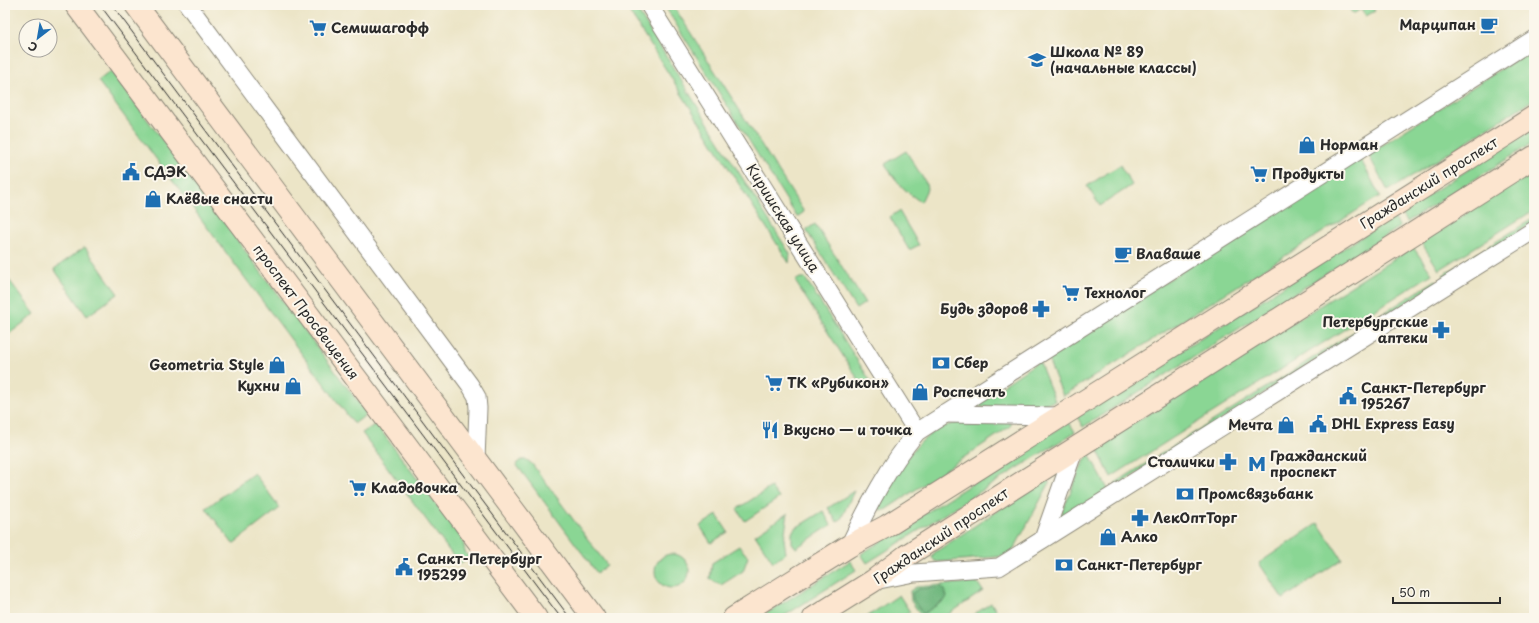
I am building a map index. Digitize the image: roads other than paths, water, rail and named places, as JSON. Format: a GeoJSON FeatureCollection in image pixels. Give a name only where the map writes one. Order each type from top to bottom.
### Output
{"type":"FeatureCollection","features":[{"type":"Feature","properties":{"kind":"main road","name":"проспект Просвещения"},"geometry":{"type":"LineString","coordinates":[[76,5],[536,618]]}},
{"type":"Feature","properties":{"kind":"main road"},"geometry":{"type":"LineString","coordinates":[[136,5],[594,618]]}},
{"type":"Feature","properties":{"kind":"main road","name":"Гражданский проспект"},"geometry":{"type":"LineString","coordinates":[[734,618],[849,546],[887,526],[1534,117]]}},
{"type":"Feature","properties":{"kind":"main road","name":"Гражданский проспект"},"geometry":{"type":"LineString","coordinates":[[814,618],[873,581],[906,556],[1534,157]]}},
{"type":"Feature","properties":{"kind":"street"},"geometry":{"type":"LineString","coordinates":[[188,5],[477,397],[476,460]]}},
{"type":"Feature","properties":{"kind":"street","name":"Киришская улица"},"geometry":{"type":"LineString","coordinates":[[649,5],[916,432]]}},
{"type":"Feature","properties":{"kind":"street"},"geometry":{"type":"LineString","coordinates":[[849,546],[871,499],[898,455],[916,432],[1534,39]]}},
{"type":"Feature","properties":{"kind":"street"},"geometry":{"type":"LineString","coordinates":[[873,581],[914,573],[999,567],[1534,230]]}},
{"type":"Feature","properties":{"kind":"street"},"geometry":{"type":"LineString","coordinates":[[945,414],[1061,416]]}},
{"type":"Feature","properties":{"kind":"street"},"geometry":{"type":"LineString","coordinates":[[1043,539],[1075,448]]}},
{"type":"Feature","properties":{"kind":"tram line"},"geometry":{"type":"LineString","coordinates":[[100,5],[561,618]]}},
{"type":"Feature","properties":{"kind":"tram line"},"geometry":{"type":"LineString","coordinates":[[112,5],[570,618]]}},
{"type":"Feature","properties":{"kind":"place","name":"Марципан"},"geometry":{"type":"Point","coordinates":[1489,25]}},
{"type":"Feature","properties":{"kind":"place","name":"Семишагофф"},"geometry":{"type":"Point","coordinates":[318,28]}},
{"type":"Feature","properties":{"kind":"place","name":"Школа № 89 (начальные классы)"},"geometry":{"type":"Point","coordinates":[1037,60]}},
{"type":"Feature","properties":{"kind":"place","name":"Норман"},"geometry":{"type":"Point","coordinates":[1307,145]}},
{"type":"Feature","properties":{"kind":"place","name":"СДЭК"},"geometry":{"type":"Point","coordinates":[131,172]}},
{"type":"Feature","properties":{"kind":"place","name":"Продукты"},"geometry":{"type":"Point","coordinates":[1259,174]}},
{"type":"Feature","properties":{"kind":"place","name":"Клёвые снасти"},"geometry":{"type":"Point","coordinates":[153,199]}},
{"type":"Feature","properties":{"kind":"place","name":"Влаваше"},"geometry":{"type":"Point","coordinates":[1123,254]}},
{"type":"Feature","properties":{"kind":"place","name":"Технолог"},"geometry":{"type":"Point","coordinates":[1071,293]}},
{"type":"Feature","properties":{"kind":"place","name":"Будь здоров"},"geometry":{"type":"Point","coordinates":[1041,309]}},
{"type":"Feature","properties":{"kind":"place","name":"Петербургские аптеки"},"geometry":{"type":"Point","coordinates":[1441,330]}},
{"type":"Feature","properties":{"kind":"place","name":"Сбер"},"geometry":{"type":"Point","coordinates":[941,363]}},
{"type":"Feature","properties":{"kind":"place","name":"Geometria Style"},"geometry":{"type":"Point","coordinates":[277,365]}},
{"type":"Feature","properties":{"kind":"place","name":"ТК «Рубикон»"},"geometry":{"type":"Point","coordinates":[774,383]}},
{"type":"Feature","properties":{"kind":"place","name":"Кухни"},"geometry":{"type":"Point","coordinates":[293,386]}},
{"type":"Feature","properties":{"kind":"place","name":"Роспечать"},"geometry":{"type":"Point","coordinates":[920,392]}},
{"type":"Feature","properties":{"kind":"place","name":"Санкт-Петербург 195267"},"geometry":{"type":"Point","coordinates":[1348,396]}},
{"type":"Feature","properties":{"kind":"place","name":"DHL Express Easy"},"geometry":{"type":"Point","coordinates":[1318,424]}},
{"type":"Feature","properties":{"kind":"place","name":"Мечта"},"geometry":{"type":"Point","coordinates":[1286,425]}},
{"type":"Feature","properties":{"kind":"place","name":"Вкусно — и точка"},"geometry":{"type":"Point","coordinates":[770,430]}},
{"type":"Feature","properties":{"kind":"place","name":"Столички"},"geometry":{"type":"Point","coordinates":[1228,462]}},
{"type":"Feature","properties":{"kind":"place","name":"Гражданский проспект"},"geometry":{"type":"Point","coordinates":[1257,464]}},
{"type":"Feature","properties":{"kind":"place","name":"Кладовочка"},"geometry":{"type":"Point","coordinates":[358,488]}},
{"type":"Feature","properties":{"kind":"place","name":"Промсвязьбанк"},"geometry":{"type":"Point","coordinates":[1185,494]}},
{"type":"Feature","properties":{"kind":"place","name":"ЛекОптТорг"},"geometry":{"type":"Point","coordinates":[1140,518]}},
{"type":"Feature","properties":{"kind":"place","name":"Алко"},"geometry":{"type":"Point","coordinates":[1108,537]}},
{"type":"Feature","properties":{"kind":"place","name":"Санкт-Петербург"},"geometry":{"type":"Point","coordinates":[1064,565]}},
{"type":"Feature","properties":{"kind":"place","name":"Санкт-Петербург 195299"},"geometry":{"type":"Point","coordinates":[404,567]}}]}
